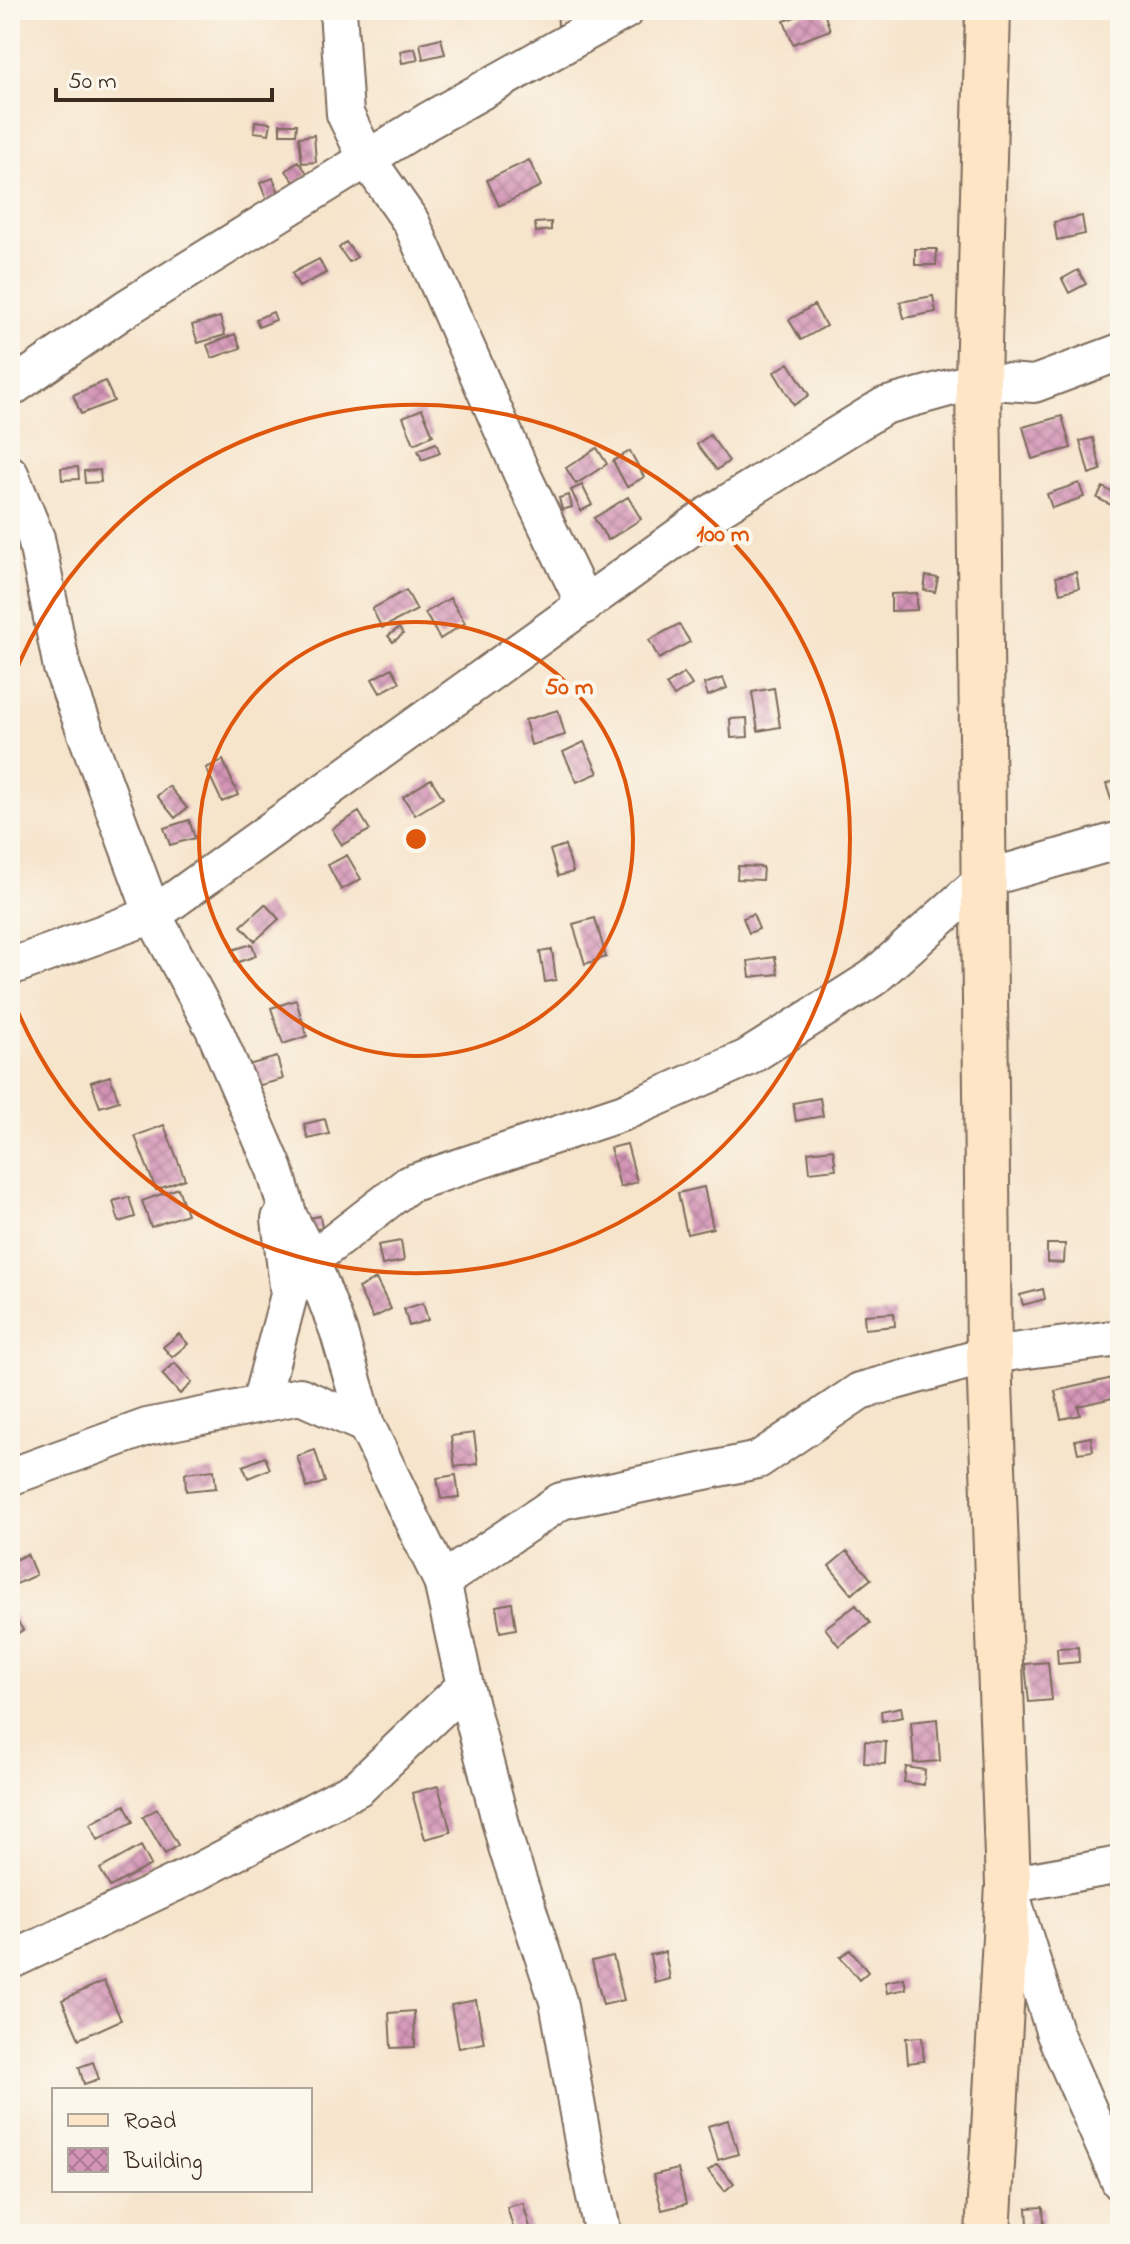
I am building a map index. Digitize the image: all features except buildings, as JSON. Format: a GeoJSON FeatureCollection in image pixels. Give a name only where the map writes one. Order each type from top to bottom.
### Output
{"type":"FeatureCollection","features":[{"type":"Feature","properties":{"kind":"street"},"geometry":{"type":"LineString","coordinates":[[338,10],[345,114],[367,159],[411,222],[522,474],[585,605]]}},
{"type":"Feature","properties":{"kind":"street"},"geometry":{"type":"LineString","coordinates":[[10,389],[128,307],[428,121],[626,10]]}},
{"type":"Feature","properties":{"kind":"street"},"geometry":{"type":"LineString","coordinates":[[988,10],[978,380],[989,1355],[1008,1885],[988,2234]]}},
{"type":"Feature","properties":{"kind":"street"},"geometry":{"type":"LineString","coordinates":[[10,967],[153,915],[710,514],[884,406],[978,380],[1034,384],[1120,352]]}},
{"type":"Feature","properties":{"kind":"street"},"geometry":{"type":"LineString","coordinates":[[10,474],[36,538],[62,668],[153,915],[214,1029],[275,1170],[289,1217],[311,1260],[338,1330],[366,1425],[442,1581],[465,1686],[507,1847],[558,2001],[603,2234]]}},
{"type":"Feature","properties":{"kind":"street"},"geometry":{"type":"LineString","coordinates":[[311,1260],[409,1184],[624,1112],[747,1058],[873,978],[984,879],[1120,840]]}},
{"type":"Feature","properties":{"kind":"street"},"geometry":{"type":"LineString","coordinates":[[260,1404],[289,1295],[275,1170]]}},
{"type":"Feature","properties":{"kind":"street"},"geometry":{"type":"LineString","coordinates":[[442,1581],[561,1501],[758,1460],[860,1391],[989,1355],[1120,1338]]}},
{"type":"Feature","properties":{"kind":"street"},"geometry":{"type":"LineString","coordinates":[[10,1477],[147,1427],[300,1396],[366,1425]]}},
{"type":"Feature","properties":{"kind":"street"},"geometry":{"type":"LineString","coordinates":[[10,1961],[198,1872],[359,1787],[465,1686]]}},
{"type":"Feature","properties":{"kind":"street"},"geometry":{"type":"LineString","coordinates":[[1008,1885],[1120,1865]]}},
{"type":"Feature","properties":{"kind":"street"},"geometry":{"type":"LineString","coordinates":[[1008,1885],[1055,2034],[1120,2182]]}}]}
